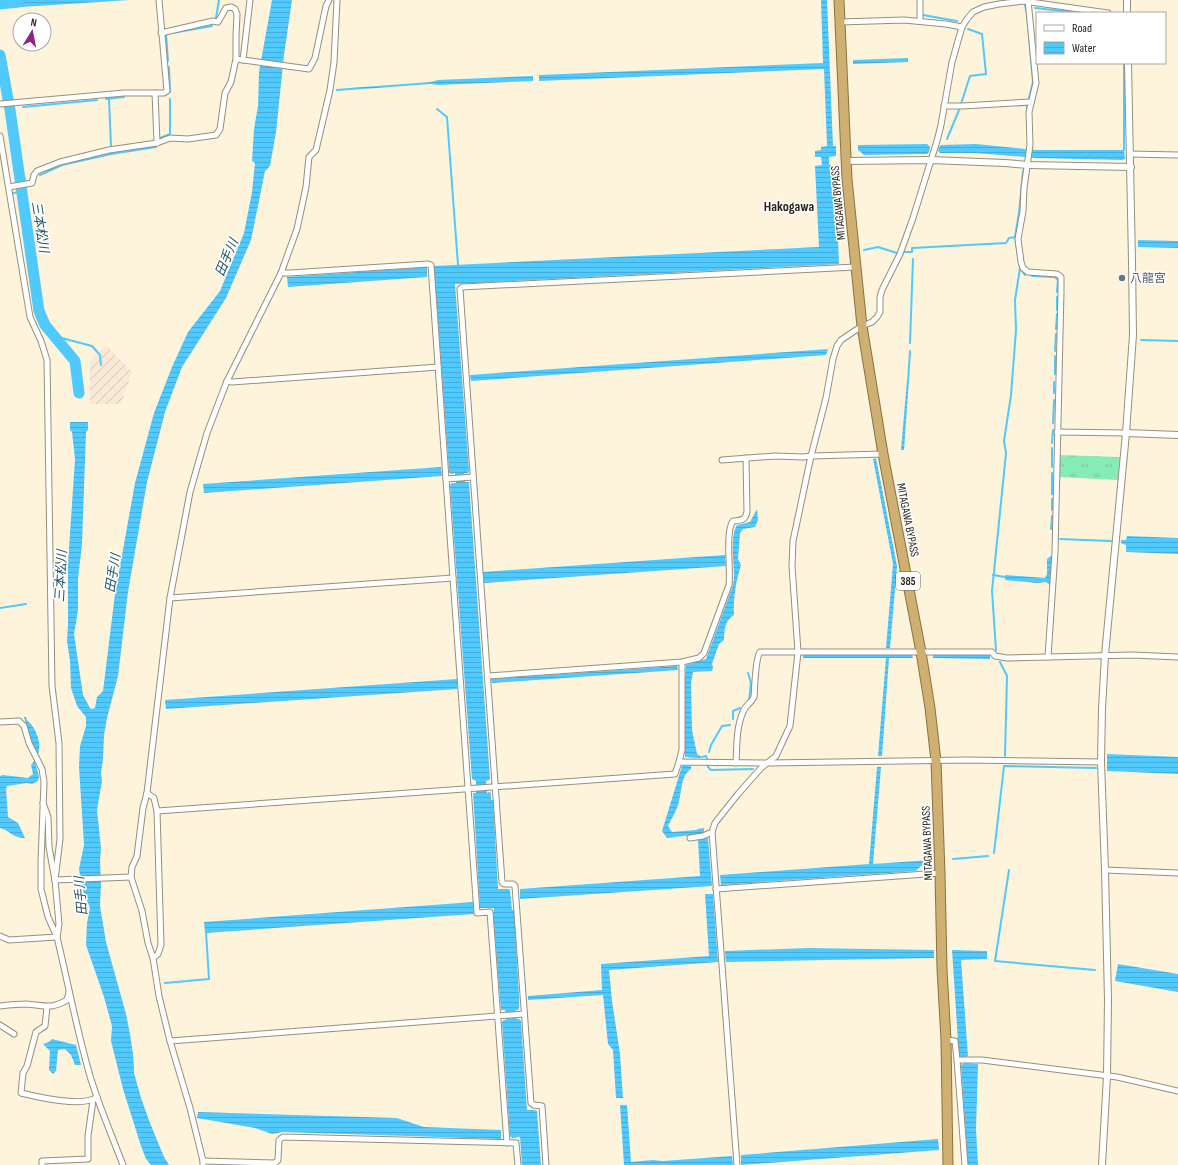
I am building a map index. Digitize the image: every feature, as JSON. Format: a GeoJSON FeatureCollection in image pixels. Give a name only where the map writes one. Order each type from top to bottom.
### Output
{"type":"FeatureCollection","features":[{"type":"Feature","properties":{"kind":"highway","name":"MITAGAWA BYPASS"},"geometry":{"type":"LineString","coordinates":[[839,0],[846,161],[855,267],[862,326],[883,454],[921,652],[930,708],[936,761],[942,969],[946,1040],[948,1165]]}},
{"type":"Feature","properties":{"kind":"street"},"geometry":{"type":"LineString","coordinates":[[0,104],[124,93],[164,93],[167,91],[159,0]]}},
{"type":"Feature","properties":{"kind":"street"},"geometry":{"type":"LineString","coordinates":[[246,60],[250,0]]}},
{"type":"Feature","properties":{"kind":"street"},"geometry":{"type":"LineString","coordinates":[[236,59],[309,69],[315,58],[326,6],[329,0]]}},
{"type":"Feature","properties":{"kind":"street"},"geometry":{"type":"LineString","coordinates":[[337,0],[334,62],[330,90],[316,150],[309,157],[306,187],[297,229],[281,273],[227,381],[207,433],[190,492],[170,598],[147,793],[143,808],[137,856],[132,867],[131,876],[142,911],[148,943],[153,958],[159,996],[170,1041],[190,1108],[203,1163],[275,1163],[278,1160],[279,1140],[283,1137],[516,1144],[518,1165]]}},
{"type":"Feature","properties":{"kind":"street"},"geometry":{"type":"LineString","coordinates":[[920,0],[920,21]]}},
{"type":"Feature","properties":{"kind":"street"},"geometry":{"type":"LineString","coordinates":[[1127,0],[1127,12]]}},
{"type":"Feature","properties":{"kind":"street"},"geometry":{"type":"LineString","coordinates":[[1028,1],[1036,83],[1029,112],[1031,140],[1024,188],[1023,211],[1018,239],[1023,268],[1028,272],[1057,274],[1061,277],[1055,552],[1048,657]]}},
{"type":"Feature","properties":{"kind":"street"},"geometry":{"type":"LineString","coordinates":[[737,1165],[712,832],[716,823],[738,794],[761,768],[776,756],[790,726],[798,652],[792,566],[792,541],[810,456],[826,398],[833,359],[837,346],[841,340],[862,326],[872,322],[880,312],[880,297],[882,290],[900,254],[931,160],[941,125],[952,62],[962,27],[967,19],[973,12],[984,7],[1028,1],[1101,12]]}},
{"type":"Feature","properties":{"kind":"street"},"geometry":{"type":"LineString","coordinates":[[9,187],[32,183],[34,175],[37,171],[60,162],[109,150],[157,144],[170,138],[188,139],[216,135],[220,129],[225,93],[231,82],[236,59],[238,14],[235,9],[231,7],[226,8],[218,22],[213,21],[161,33]]}},
{"type":"Feature","properties":{"kind":"street"},"geometry":{"type":"LineString","coordinates":[[840,22],[904,20],[962,27]]}},
{"type":"Feature","properties":{"kind":"street"},"geometry":{"type":"LineString","coordinates":[[1102,1165],[1107,1076],[1108,1000],[1101,762],[1102,709],[1105,656],[1126,433],[1132,335],[1128,64]]}},
{"type":"Feature","properties":{"kind":"street"},"geometry":{"type":"LineString","coordinates":[[154,93],[157,144]]}},
{"type":"Feature","properties":{"kind":"street"},"geometry":{"type":"LineString","coordinates":[[944,106],[1031,102]]}},
{"type":"Feature","properties":{"kind":"street"},"geometry":{"type":"LineString","coordinates":[[0,136],[30,317],[42,341],[47,360],[52,686],[59,743],[60,839],[55,880]]}},
{"type":"Feature","properties":{"kind":"street"},"geometry":{"type":"LineString","coordinates":[[1130,154],[1178,155]]}},
{"type":"Feature","properties":{"kind":"street"},"geometry":{"type":"LineString","coordinates":[[846,161],[931,160],[1028,162],[1130,167]]}},
{"type":"Feature","properties":{"kind":"street"},"geometry":{"type":"LineString","coordinates":[[281,273],[431,265],[467,789],[477,912],[490,912],[507,1143]]}},
{"type":"Feature","properties":{"kind":"street"},"geometry":{"type":"LineString","coordinates":[[546,1165],[542,1106],[531,1103],[515,886],[512,884],[504,884],[502,882],[460,289],[462,287],[855,267]]}},
{"type":"Feature","properties":{"kind":"street"},"geometry":{"type":"LineString","coordinates":[[227,381],[438,367]]}},
{"type":"Feature","properties":{"kind":"street"},"geometry":{"type":"LineString","coordinates":[[1058,432],[1178,435]]}},
{"type":"Feature","properties":{"kind":"street"},"geometry":{"type":"LineString","coordinates":[[722,460],[775,456],[802,458],[810,456],[883,454]]}},
{"type":"Feature","properties":{"kind":"street"},"geometry":{"type":"LineString","coordinates":[[488,676],[682,662],[699,658],[704,653],[729,585],[730,525],[733,521],[743,520],[746,517],[746,458]]}},
{"type":"Feature","properties":{"kind":"street"},"geometry":{"type":"LineString","coordinates":[[446,479],[474,477]]}},
{"type":"Feature","properties":{"kind":"street"},"geometry":{"type":"LineString","coordinates":[[170,598],[453,578]]}},
{"type":"Feature","properties":{"kind":"street"},"geometry":{"type":"LineString","coordinates":[[736,762],[737,732],[742,713],[744,709],[752,702],[754,697],[758,654],[760,652],[992,652],[995,656],[1007,658],[1105,656],[1178,657]]}},
{"type":"Feature","properties":{"kind":"street"},"geometry":{"type":"LineString","coordinates":[[157,811],[675,774],[682,750],[682,662]]}},
{"type":"Feature","properties":{"kind":"street"},"geometry":{"type":"LineString","coordinates":[[0,722],[19,721],[24,726],[29,743],[42,769],[44,782],[41,889],[48,917],[57,937],[95,1099],[123,1165]]}},
{"type":"Feature","properties":{"kind":"street"},"geometry":{"type":"LineString","coordinates":[[679,762],[1101,762]]}},
{"type":"Feature","properties":{"kind":"street"},"geometry":{"type":"LineString","coordinates":[[147,793],[154,798],[157,811],[161,945],[158,954],[153,958]]}},
{"type":"Feature","properties":{"kind":"street"},"geometry":{"type":"LineString","coordinates":[[43,803],[48,817],[49,847],[55,880],[59,924],[57,937]]}},
{"type":"Feature","properties":{"kind":"street"},"geometry":{"type":"LineString","coordinates":[[690,838],[703,836],[712,832]]}},
{"type":"Feature","properties":{"kind":"street"},"geometry":{"type":"LineString","coordinates":[[1105,870],[1178,873]]}},
{"type":"Feature","properties":{"kind":"street"},"geometry":{"type":"LineString","coordinates":[[716,889],[940,873]]}},
{"type":"Feature","properties":{"kind":"street"},"geometry":{"type":"LineString","coordinates":[[55,880],[131,876]]}},
{"type":"Feature","properties":{"kind":"street"},"geometry":{"type":"LineString","coordinates":[[0,936],[9,940],[57,937]]}},
{"type":"Feature","properties":{"kind":"street"},"geometry":{"type":"LineString","coordinates":[[0,1006],[25,1004],[47,1007],[58,1005],[67,1000],[70,990]]}},
{"type":"Feature","properties":{"kind":"street"},"geometry":{"type":"LineString","coordinates":[[47,1007],[45,1026],[36,1032],[27,1066],[23,1073],[20,1093],[46,1099],[70,1102],[95,1099]]}},
{"type":"Feature","properties":{"kind":"street"},"geometry":{"type":"LineString","coordinates":[[170,1041],[524,1014]]}},
{"type":"Feature","properties":{"kind":"street"},"geometry":{"type":"LineString","coordinates":[[0,1025],[14,1034]]}},
{"type":"Feature","properties":{"kind":"street"},"geometry":{"type":"LineString","coordinates":[[946,1040],[955,1041],[965,1165]]}},
{"type":"Feature","properties":{"kind":"street"},"geometry":{"type":"LineString","coordinates":[[957,1060],[982,1060],[1117,1077],[1178,1091]]}},
{"type":"Feature","properties":{"kind":"street"},"geometry":{"type":"LineString","coordinates":[[42,1165],[42,1161],[88,1159],[88,1136],[95,1099]]}},
{"type":"Feature","properties":{"kind":"shaded area"},"geometry":{"type":"Polygon","coordinates":[[[106,345],[132,372],[121,404],[90,404],[90,361],[106,345]]]}},
{"type":"Feature","properties":{"kind":"green space"},"geometry":{"type":"Polygon","coordinates":[[[1059,455],[1120,457],[1118,480],[1059,477],[1059,455]]]}},
{"type":"Feature","properties":{"kind":"water"},"geometry":{"type":"Polygon","coordinates":[[[130,0],[6,8],[3,1],[130,0]]]}},
{"type":"Feature","properties":{"kind":"water"},"geometry":{"type":"Polygon","coordinates":[[[272,0],[292,0],[284,55],[276,132],[270,166],[265,171],[251,240],[226,298],[182,367],[165,412],[147,482],[128,592],[118,676],[104,735],[101,773],[102,781],[97,810],[101,848],[100,906],[106,942],[126,1014],[133,1054],[134,1073],[150,1123],[164,1157],[169,1165],[151,1165],[146,1159],[141,1146],[123,1089],[111,1041],[112,1026],[104,997],[86,945],[87,923],[90,908],[82,888],[79,869],[84,845],[79,767],[80,746],[86,726],[86,717],[77,706],[71,688],[70,661],[67,641],[68,564],[75,459],[70,422],[88,422],[88,430],[86,432],[82,544],[78,579],[78,610],[74,634],[83,695],[92,709],[95,708],[97,697],[103,691],[115,594],[135,483],[154,413],[172,367],[188,332],[220,291],[244,233],[252,192],[255,163],[252,161],[254,129],[258,106],[259,72],[272,0]]]}},
{"type":"Feature","properties":{"kind":"water"},"geometry":{"type":"Polygon","coordinates":[[[821,0],[827,0],[833,146],[836,146],[836,156],[829,157],[829,165],[835,165],[839,264],[455,284],[469,471],[468,473],[464,473],[465,482],[469,482],[490,779],[486,781],[487,793],[490,792],[491,800],[493,800],[498,889],[510,890],[512,910],[514,910],[519,996],[519,1008],[516,1010],[517,1019],[521,1021],[527,1110],[537,1111],[541,1165],[522,1165],[520,1137],[512,1138],[510,1136],[502,1022],[506,1020],[505,1010],[501,1010],[493,912],[494,908],[480,908],[473,793],[476,793],[476,781],[472,779],[450,485],[452,483],[456,483],[455,473],[451,474],[449,472],[434,266],[819,247],[815,166],[822,165],[821,157],[815,157],[815,151],[821,150],[821,147],[827,146],[824,69],[539,81],[539,75],[823,63],[821,0]]]}},
{"type":"Feature","properties":{"kind":"water"},"geometry":{"type":"Polygon","coordinates":[[[908,58],[908,62],[853,64],[853,60],[908,58]]]}},
{"type":"Feature","properties":{"kind":"water"},"geometry":{"type":"Polygon","coordinates":[[[533,76],[533,81],[438,85],[431,84],[336,91],[336,89],[431,82],[438,80],[533,76]]]}},
{"type":"Feature","properties":{"kind":"water"},"geometry":{"type":"Polygon","coordinates":[[[927,144],[930,147],[927,154],[864,155],[858,150],[858,145],[927,144]]]}},
{"type":"Feature","properties":{"kind":"water"},"geometry":{"type":"Polygon","coordinates":[[[976,144],[1037,150],[1124,150],[1125,159],[1036,158],[975,153],[940,153],[938,151],[941,145],[976,144]]]}},
{"type":"Feature","properties":{"kind":"water"},"geometry":{"type":"Polygon","coordinates":[[[1138,240],[1178,241],[1178,248],[1138,247],[1138,240]]]}},
{"type":"Feature","properties":{"kind":"water"},"geometry":{"type":"Polygon","coordinates":[[[427,267],[427,277],[288,287],[287,277],[427,267]]]}},
{"type":"Feature","properties":{"kind":"water"},"geometry":{"type":"Polygon","coordinates":[[[828,349],[826,355],[471,381],[470,375],[828,349]]]}},
{"type":"Feature","properties":{"kind":"water"},"geometry":{"type":"Polygon","coordinates":[[[907,380],[909,380],[904,450],[901,450],[907,380]]]}},
{"type":"Feature","properties":{"kind":"water"},"geometry":{"type":"Polygon","coordinates":[[[876,458],[897,566],[890,648],[886,648],[893,564],[873,459],[876,458]]]}},
{"type":"Feature","properties":{"kind":"water"},"geometry":{"type":"Polygon","coordinates":[[[441,467],[442,476],[204,493],[203,484],[441,467]]]}},
{"type":"Feature","properties":{"kind":"water"},"geometry":{"type":"Polygon","coordinates":[[[757,509],[758,520],[755,527],[743,529],[740,533],[738,559],[741,565],[735,590],[734,615],[728,620],[724,640],[719,644],[712,664],[712,671],[693,672],[691,683],[692,730],[697,754],[702,757],[685,757],[684,697],[686,665],[706,659],[733,585],[733,542],[735,530],[737,525],[750,522],[757,509]]]}},
{"type":"Feature","properties":{"kind":"water"},"geometry":{"type":"Polygon","coordinates":[[[1127,536],[1178,538],[1178,554],[1126,552],[1126,545],[1121,543],[1121,540],[1126,540],[1127,536]]]}},
{"type":"Feature","properties":{"kind":"water"},"geometry":{"type":"Polygon","coordinates":[[[725,555],[726,566],[484,583],[483,572],[725,555]]]}},
{"type":"Feature","properties":{"kind":"water"},"geometry":{"type":"Polygon","coordinates":[[[1051,556],[1053,557],[1050,591],[1049,584],[1046,582],[1037,583],[1005,580],[1005,575],[1045,578],[1047,574],[1047,559],[1051,556]]]}},
{"type":"Feature","properties":{"kind":"water"},"geometry":{"type":"Polygon","coordinates":[[[803,655],[912,655],[913,658],[889,658],[882,756],[878,756],[886,658],[803,658],[803,655]]]}},
{"type":"Feature","properties":{"kind":"water"},"geometry":{"type":"Polygon","coordinates":[[[933,655],[990,655],[990,659],[933,658],[933,655]]]}},
{"type":"Feature","properties":{"kind":"water"},"geometry":{"type":"Polygon","coordinates":[[[677,666],[678,670],[492,683],[491,679],[677,666]]]}},
{"type":"Feature","properties":{"kind":"water"},"geometry":{"type":"Polygon","coordinates":[[[457,679],[457,689],[166,709],[165,700],[457,679]]]}},
{"type":"Feature","properties":{"kind":"water"},"geometry":{"type":"Polygon","coordinates":[[[24,717],[26,717],[37,735],[39,743],[38,754],[30,738],[24,717]]]}},
{"type":"Feature","properties":{"kind":"water"},"geometry":{"type":"Polygon","coordinates":[[[1107,754],[1178,757],[1178,774],[1107,771],[1107,754]]]}},
{"type":"Feature","properties":{"kind":"water"},"geometry":{"type":"Polygon","coordinates":[[[34,761],[39,777],[38,781],[32,784],[27,783],[7,786],[6,789],[8,817],[18,823],[25,838],[21,838],[14,836],[0,828],[0,776],[3,775],[28,778],[33,774],[31,765],[34,761]]]}},
{"type":"Feature","properties":{"kind":"water"},"geometry":{"type":"Polygon","coordinates":[[[682,766],[691,766],[691,769],[687,772],[683,780],[678,805],[668,826],[672,832],[704,828],[704,832],[700,834],[667,838],[662,831],[682,766]]]}},
{"type":"Feature","properties":{"kind":"water"},"geometry":{"type":"Polygon","coordinates":[[[877,767],[881,767],[873,864],[931,860],[931,862],[924,863],[916,871],[721,885],[720,875],[869,864],[877,767]]]}},
{"type":"Feature","properties":{"kind":"water"},"geometry":{"type":"Polygon","coordinates":[[[708,838],[712,886],[520,899],[520,889],[700,876],[698,839],[708,838]]]}},
{"type":"Feature","properties":{"kind":"water"},"geometry":{"type":"Polygon","coordinates":[[[705,894],[713,894],[718,962],[609,970],[620,1054],[623,1098],[616,1098],[613,1050],[608,1044],[603,995],[528,1000],[528,996],[602,990],[601,964],[709,956],[705,894]]]}},
{"type":"Feature","properties":{"kind":"water"},"geometry":{"type":"Polygon","coordinates":[[[473,902],[474,914],[205,933],[204,922],[473,902]]]}},
{"type":"Feature","properties":{"kind":"water"},"geometry":{"type":"Polygon","coordinates":[[[808,948],[934,950],[934,958],[726,962],[725,951],[808,948]]]}},
{"type":"Feature","properties":{"kind":"water"},"geometry":{"type":"Polygon","coordinates":[[[952,950],[987,951],[987,959],[961,960],[968,1056],[964,1058],[959,1056],[952,950]]]}},
{"type":"Feature","properties":{"kind":"water"},"geometry":{"type":"Polygon","coordinates":[[[1118,964],[1178,974],[1178,992],[1115,981],[1118,964]]]}},
{"type":"Feature","properties":{"kind":"water"},"geometry":{"type":"Polygon","coordinates":[[[52,1039],[76,1045],[81,1065],[75,1065],[71,1055],[65,1049],[58,1050],[56,1071],[53,1074],[49,1070],[50,1051],[43,1044],[52,1039]]]}},
{"type":"Feature","properties":{"kind":"water"},"geometry":{"type":"Polygon","coordinates":[[[965,1063],[978,1064],[976,1129],[978,1165],[968,1165],[961,1065],[965,1063]]]}},
{"type":"Feature","properties":{"kind":"water"},"geometry":{"type":"Polygon","coordinates":[[[620,1105],[627,1105],[631,1162],[732,1156],[733,1165],[624,1165],[620,1105]]]}},
{"type":"Feature","properties":{"kind":"water"},"geometry":{"type":"Polygon","coordinates":[[[198,1112],[397,1118],[424,1127],[501,1130],[501,1139],[283,1132],[272,1134],[255,1128],[197,1118],[198,1112]]]}},
{"type":"Feature","properties":{"kind":"water"},"geometry":{"type":"Polygon","coordinates":[[[938,1139],[939,1150],[741,1165],[741,1155],[938,1139]]]}},
{"type":"Feature","properties":{"kind":"waterway"},"geometry":{"type":"LineString","coordinates":[[216,18],[219,0]]}},
{"type":"Feature","properties":{"kind":"waterway"},"geometry":{"type":"LineString","coordinates":[[0,4],[18,2]]}},
{"type":"Feature","properties":{"kind":"waterway"},"geometry":{"type":"LineString","coordinates":[[1025,5],[1033,82],[1029,98]]}},
{"type":"Feature","properties":{"kind":"waterway"},"geometry":{"type":"LineString","coordinates":[[1035,8],[1072,12]]}},
{"type":"Feature","properties":{"kind":"waterway"},"geometry":{"type":"LineString","coordinates":[[923,15],[957,21]]}},
{"type":"Feature","properties":{"kind":"waterway"},"geometry":{"type":"LineString","coordinates":[[172,33],[212,26]]}},
{"type":"Feature","properties":{"kind":"waterway"},"geometry":{"type":"LineString","coordinates":[[961,104],[970,76],[986,74],[982,34],[968,29]]}},
{"type":"Feature","properties":{"kind":"waterway"},"geometry":{"type":"LineString","coordinates":[[167,34],[168,61]]}},
{"type":"Feature","properties":{"kind":"waterway","name":"三本松川"},"geometry":{"type":"LineString","coordinates":[[0,55],[10,110],[39,311],[45,325],[75,361],[79,393]]}},
{"type":"Feature","properties":{"kind":"waterway"},"geometry":{"type":"LineString","coordinates":[[1124,64],[1124,150]]}},
{"type":"Feature","properties":{"kind":"waterway"},"geometry":{"type":"LineString","coordinates":[[169,67],[170,92]]}},
{"type":"Feature","properties":{"kind":"waterway"},"geometry":{"type":"LineString","coordinates":[[106,99],[124,97]]}},
{"type":"Feature","properties":{"kind":"waterway"},"geometry":{"type":"LineString","coordinates":[[109,99],[111,146]]}},
{"type":"Feature","properties":{"kind":"waterway"},"geometry":{"type":"LineString","coordinates":[[160,138],[170,134],[170,99]]}},
{"type":"Feature","properties":{"kind":"waterway"},"geometry":{"type":"LineString","coordinates":[[23,107],[97,100]]}},
{"type":"Feature","properties":{"kind":"waterway"},"geometry":{"type":"LineString","coordinates":[[1027,106],[1027,121]]}},
{"type":"Feature","properties":{"kind":"waterway","name":"三本松川"},"geometry":{"type":"LineString","coordinates":[[10,110],[14,109]]}},
{"type":"Feature","properties":{"kind":"waterway"},"geometry":{"type":"LineString","coordinates":[[437,109],[447,117],[458,265]]}},
{"type":"Feature","properties":{"kind":"waterway"},"geometry":{"type":"LineString","coordinates":[[947,139],[959,110]]}},
{"type":"Feature","properties":{"kind":"waterway"},"geometry":{"type":"LineString","coordinates":[[40,175],[62,165],[111,154],[156,147]]}},
{"type":"Feature","properties":{"kind":"waterway"},"geometry":{"type":"LineString","coordinates":[[996,650],[992,591],[1006,453],[1004,441],[1011,395],[1016,330],[1015,300],[1020,268],[1015,237],[1023,171]]}},
{"type":"Feature","properties":{"kind":"waterway","name":"三本松川"},"geometry":{"type":"LineString","coordinates":[[20,180],[25,179]]}},
{"type":"Feature","properties":{"kind":"waterway"},"geometry":{"type":"LineString","coordinates":[[13,193],[22,192]]}},
{"type":"Feature","properties":{"kind":"waterway"},"geometry":{"type":"LineString","coordinates":[[903,252],[912,252],[912,248],[1006,243],[1009,238],[1015,237]]}},
{"type":"Feature","properties":{"kind":"waterway"},"geometry":{"type":"LineString","coordinates":[[864,250],[878,247],[897,253]]}},
{"type":"Feature","properties":{"kind":"waterway"},"geometry":{"type":"LineString","coordinates":[[910,343],[913,259]]}},
{"type":"Feature","properties":{"kind":"waterway"},"geometry":{"type":"LineString","coordinates":[[1020,268],[1025,275]]}},
{"type":"Feature","properties":{"kind":"waterway"},"geometry":{"type":"LineString","coordinates":[[1032,276],[1055,277],[1058,280],[1057,292]]}},
{"type":"Feature","properties":{"kind":"waterway"},"geometry":{"type":"LineString","coordinates":[[1057,297],[1057,310]]}},
{"type":"Feature","properties":{"kind":"waterway"},"geometry":{"type":"LineString","coordinates":[[1056,329],[1057,314]]}},
{"type":"Feature","properties":{"kind":"waterway"},"geometry":{"type":"LineString","coordinates":[[1055,351],[1056,334]]}},
{"type":"Feature","properties":{"kind":"waterway"},"geometry":{"type":"LineString","coordinates":[[54,336],[92,346],[100,355],[101,365]]}},
{"type":"Feature","properties":{"kind":"waterway"},"geometry":{"type":"LineString","coordinates":[[1141,340],[1178,341]]}},
{"type":"Feature","properties":{"kind":"waterway"},"geometry":{"type":"LineString","coordinates":[[908,382],[910,351]]}},
{"type":"Feature","properties":{"kind":"waterway"},"geometry":{"type":"LineString","coordinates":[[1055,356],[1055,374]]}},
{"type":"Feature","properties":{"kind":"waterway"},"geometry":{"type":"LineString","coordinates":[[1054,382],[1054,393]]}},
{"type":"Feature","properties":{"kind":"waterway"},"geometry":{"type":"LineString","coordinates":[[1053,423],[1054,400]]}},
{"type":"Feature","properties":{"kind":"waterway"},"geometry":{"type":"LineString","coordinates":[[1052,443],[1053,430]]}},
{"type":"Feature","properties":{"kind":"waterway"},"geometry":{"type":"LineString","coordinates":[[1052,448],[1052,467]]}},
{"type":"Feature","properties":{"kind":"waterway"},"geometry":{"type":"LineString","coordinates":[[1052,473],[1052,494]]}},
{"type":"Feature","properties":{"kind":"waterway"},"geometry":{"type":"LineString","coordinates":[[1052,499],[1052,510]]}},
{"type":"Feature","properties":{"kind":"waterway"},"geometry":{"type":"LineString","coordinates":[[1051,529],[1052,516]]}},
{"type":"Feature","properties":{"kind":"waterway"},"geometry":{"type":"LineString","coordinates":[[1060,539],[1111,541]]}},
{"type":"Feature","properties":{"kind":"waterway"},"geometry":{"type":"LineString","coordinates":[[993,575],[1005,577]]}},
{"type":"Feature","properties":{"kind":"waterway"},"geometry":{"type":"LineString","coordinates":[[0,608],[26,604]]}},
{"type":"Feature","properties":{"kind":"waterway"},"geometry":{"type":"LineString","coordinates":[[1000,662],[1007,676],[1005,756]]}},
{"type":"Feature","properties":{"kind":"waterway"},"geometry":{"type":"LineString","coordinates":[[748,673],[751,683],[748,702]]}},
{"type":"Feature","properties":{"kind":"waterway"},"geometry":{"type":"LineString","coordinates":[[733,719],[733,711],[740,708]]}},
{"type":"Feature","properties":{"kind":"waterway"},"geometry":{"type":"LineString","coordinates":[[709,752],[711,745],[722,726],[730,725]]}},
{"type":"Feature","properties":{"kind":"waterway"},"geometry":{"type":"LineString","coordinates":[[702,757],[706,756],[707,759]]}},
{"type":"Feature","properties":{"kind":"waterway"},"geometry":{"type":"LineString","coordinates":[[708,765],[711,770],[753,769]]}},
{"type":"Feature","properties":{"kind":"waterway"},"geometry":{"type":"LineString","coordinates":[[994,853],[1004,766],[1096,768]]}},
{"type":"Feature","properties":{"kind":"waterway"},"geometry":{"type":"LineString","coordinates":[[953,859],[988,856]]}},
{"type":"Feature","properties":{"kind":"waterway"},"geometry":{"type":"LineString","coordinates":[[1009,870],[995,961],[1095,970]]}},
{"type":"Feature","properties":{"kind":"waterway"},"geometry":{"type":"LineString","coordinates":[[165,983],[209,979],[206,932]]}},
{"type":"Feature","properties":{"kind":"place","name":"八龍宮"},"geometry":{"type":"Point","coordinates":[1122,278]}},
{"type":"Feature","properties":{"kind":"district","name":"Hakogawa"},"geometry":{"type":"Point","coordinates":[789,206]}},
{"type":"Feature","properties":{"kind":"water label","name":"田手川"},"geometry":{"type":"Point","coordinates":[226,257]}},
{"type":"Feature","properties":{"kind":"water label","name":"田手川"},"geometry":{"type":"Point","coordinates":[112,573]}},
{"type":"Feature","properties":{"kind":"water label","name":"田手川"},"geometry":{"type":"Point","coordinates":[80,896]}}]}
